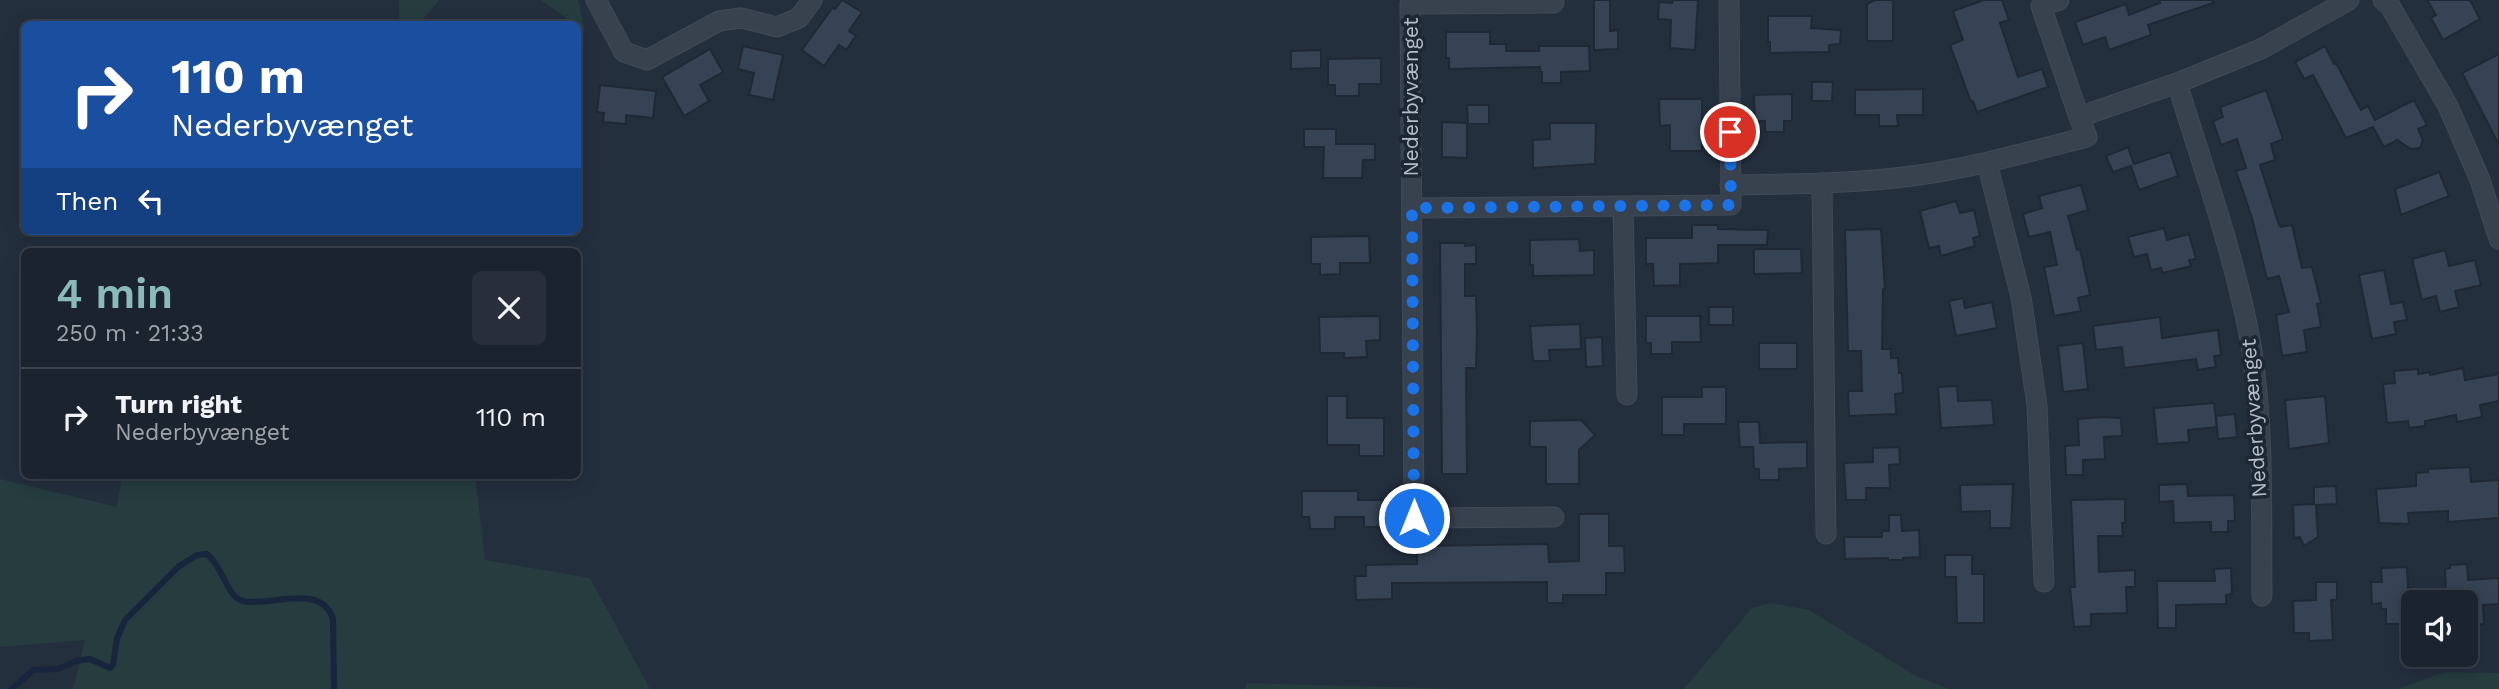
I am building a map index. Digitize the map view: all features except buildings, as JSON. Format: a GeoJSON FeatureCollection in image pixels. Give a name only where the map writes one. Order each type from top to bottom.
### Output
{"type":"FeatureCollection","features":[{"type":"Feature","properties":{"kind":"street"},"geometry":{"type":"LineString","coordinates":[[596,0],[624,52],[647,60],[719,21],[741,18],[777,27],[799,18],[812,0]]}},
{"type":"Feature","properties":{"kind":"street"},"geometry":{"type":"LineString","coordinates":[[1412,208],[1731,205],[1729,0]]}},
{"type":"Feature","properties":{"kind":"street"},"geometry":{"type":"LineString","coordinates":[[1730,185],[1822,183],[1917,175],[1987,163],[2087,137],[2041,6],[2059,0]]}},
{"type":"Feature","properties":{"kind":"street"},"geometry":{"type":"LineString","coordinates":[[2079,117],[2177,83],[2261,49],[2349,0]]}},
{"type":"Feature","properties":{"kind":"street"},"geometry":{"type":"LineString","coordinates":[[2383,0],[2390,6],[2448,106],[2480,180],[2499,239]]}},
{"type":"Feature","properties":{"kind":"street","name":"Nederbyvænget"},"geometry":{"type":"LineString","coordinates":[[1554,3],[1410,4],[1414,518],[1554,517]]}},
{"type":"Feature","properties":{"kind":"street","name":"Nederbyvænget"},"geometry":{"type":"LineString","coordinates":[[2177,83],[2231,258],[2248,332],[2259,420],[2262,596]]}},
{"type":"Feature","properties":{"kind":"street"},"geometry":{"type":"LineString","coordinates":[[1987,163],[2021,298],[2037,405],[2043,582]]}},
{"type":"Feature","properties":{"kind":"street"},"geometry":{"type":"LineString","coordinates":[[1822,183],[1826,534]]}},
{"type":"Feature","properties":{"kind":"street"},"geometry":{"type":"LineString","coordinates":[[1623,206],[1627,396]]}},
{"type":"Feature","properties":{"kind":"green space"},"geometry":{"type":"Polygon","coordinates":[[[399,0],[439,0],[422,21],[399,21],[399,0]]]}},
{"type":"Feature","properties":{"kind":"green space"},"geometry":{"type":"Polygon","coordinates":[[[541,0],[578,0],[585,31],[581,28],[581,21],[571,21],[541,0]]]}},
{"type":"Feature","properties":{"kind":"green space"},"geometry":{"type":"Polygon","coordinates":[[[0,479],[117,507],[122,479],[475,479],[485,560],[590,578],[650,689],[73,689],[85,640],[0,647],[0,479]]]}},
{"type":"Feature","properties":{"kind":"green space"},"geometry":{"type":"Polygon","coordinates":[[[1771,603],[1809,610],[1916,676],[1949,689],[1684,689],[1752,608],[1771,603]]]}},
{"type":"Feature","properties":{"kind":"green space"},"geometry":{"type":"Polygon","coordinates":[[[2445,672],[2499,673],[2499,689],[2398,689],[2445,672]]]}},
{"type":"Feature","properties":{"kind":"green space"},"geometry":{"type":"Polygon","coordinates":[[[1247,683],[1462,689],[1245,689],[1247,683]]]}},
{"type":"Feature","properties":{"kind":"waterway"},"geometry":{"type":"LineString","coordinates":[[12,689],[33,670],[58,669],[76,661],[90,659],[110,668],[113,665],[117,638],[125,620],[178,567],[197,555],[207,554],[233,594],[243,601],[306,598],[327,608],[333,619],[334,689]]}},
{"type":"Feature","properties":{"kind":"route"},"geometry":{"type":"LineString","coordinates":[[1414,518],[1412,208],[1731,205],[1730,132]]}}]}
